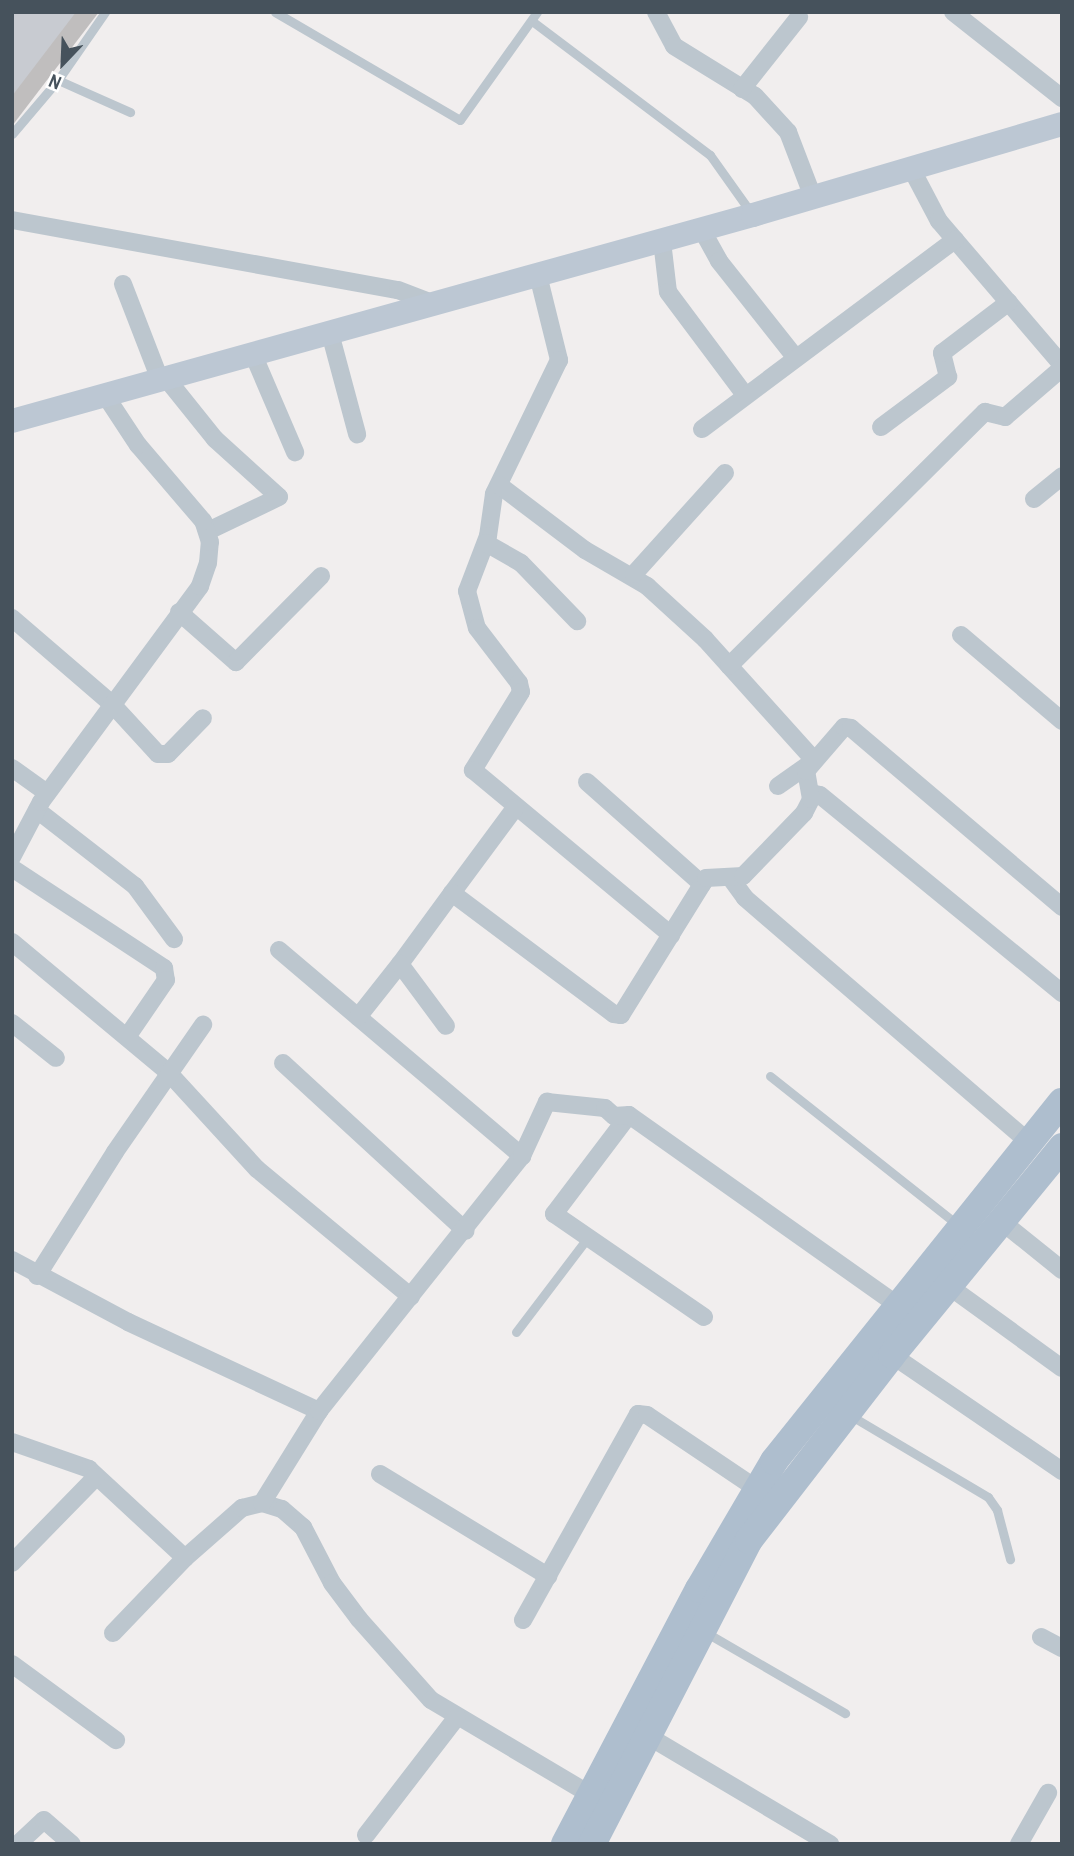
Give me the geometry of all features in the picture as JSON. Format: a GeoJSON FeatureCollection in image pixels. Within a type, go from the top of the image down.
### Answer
{"type":"FeatureCollection","features":[{"type":"Feature","properties":{"kind":"main road"},"geometry":{"type":"LineString","coordinates":[[12,421],[702,230],[1062,124]]}},
{"type":"Feature","properties":{"kind":"main road"},"geometry":{"type":"LineString","coordinates":[[565,1844],[757,1489],[812,1412],[881,1348],[909,1314],[960,1227],[1062,1102]]}},
{"type":"Feature","properties":{"kind":"main road"},"geometry":{"type":"LineString","coordinates":[[909,1314],[950,1287],[1062,1147]]}},
{"type":"Feature","properties":{"kind":"main road"},"geometry":{"type":"LineString","coordinates":[[592,1844],[749,1540],[847,1413],[881,1348]]}},
{"type":"Feature","properties":{"kind":"street"},"geometry":{"type":"LineString","coordinates":[[656,12],[674,46],[755,96],[788,132],[813,197]]}},
{"type":"Feature","properties":{"kind":"street"},"geometry":{"type":"LineString","coordinates":[[953,12],[1062,98]]}},
{"type":"Feature","properties":{"kind":"street"},"geometry":{"type":"LineString","coordinates":[[742,89],[799,17]]}},
{"type":"Feature","properties":{"kind":"street"},"geometry":{"type":"LineString","coordinates":[[729,666],[985,412],[1005,417],[1062,366],[955,240],[925,198],[911,168]]}},
{"type":"Feature","properties":{"kind":"street"},"geometry":{"type":"LineString","coordinates":[[12,220],[398,290],[434,304]]}},
{"type":"Feature","properties":{"kind":"street"},"geometry":{"type":"LineString","coordinates":[[702,230],[719,261],[795,357]]}},
{"type":"Feature","properties":{"kind":"street"},"geometry":{"type":"LineString","coordinates":[[702,429],[955,240]]}},
{"type":"Feature","properties":{"kind":"street"},"geometry":{"type":"LineString","coordinates":[[662,241],[668,292],[745,395]]}},
{"type":"Feature","properties":{"kind":"street"},"geometry":{"type":"LineString","coordinates":[[538,275],[559,360],[499,485],[486,543],[470,580],[467,602],[483,638],[519,683],[521,692],[473,770],[515,808],[671,934]]}},
{"type":"Feature","properties":{"kind":"street"},"geometry":{"type":"LineString","coordinates":[[123,284],[163,379],[202,426],[279,497],[208,531]]}},
{"type":"Feature","properties":{"kind":"street"},"geometry":{"type":"LineString","coordinates":[[881,427],[948,377],[942,354],[1009,302]]}},
{"type":"Feature","properties":{"kind":"street"},"geometry":{"type":"LineString","coordinates":[[330,333],[357,434]]}},
{"type":"Feature","properties":{"kind":"street"},"geometry":{"type":"LineString","coordinates":[[253,354],[295,452]]}},
{"type":"Feature","properties":{"kind":"street"},"geometry":{"type":"LineString","coordinates":[[12,857],[47,793],[205,575],[208,531],[138,445],[105,395]]}},
{"type":"Feature","properties":{"kind":"street"},"geometry":{"type":"LineString","coordinates":[[634,575],[725,473]]}},
{"type":"Feature","properties":{"kind":"street"},"geometry":{"type":"LineString","coordinates":[[1034,499],[1062,476]]}},
{"type":"Feature","properties":{"kind":"street"},"geometry":{"type":"LineString","coordinates":[[499,485],[585,550],[634,575],[729,666],[811,762]]}},
{"type":"Feature","properties":{"kind":"street"},"geometry":{"type":"LineString","coordinates":[[486,543],[521,563],[577,621]]}},
{"type":"Feature","properties":{"kind":"street"},"geometry":{"type":"LineString","coordinates":[[179,612],[236,662],[321,576]]}},
{"type":"Feature","properties":{"kind":"street"},"geometry":{"type":"LineString","coordinates":[[12,618],[112,704],[163,756],[203,718]]}},
{"type":"Feature","properties":{"kind":"street"},"geometry":{"type":"LineString","coordinates":[[961,635],[1062,720]]}},
{"type":"Feature","properties":{"kind":"street"},"geometry":{"type":"LineString","coordinates":[[778,786],[811,762],[839,732],[851,728],[1062,907]]}},
{"type":"Feature","properties":{"kind":"street"},"geometry":{"type":"LineString","coordinates":[[452,893],[618,1015],[624,1013],[702,884],[712,875],[732,880],[743,876],[804,813],[811,793],[805,777],[811,762]]}},
{"type":"Feature","properties":{"kind":"street"},"geometry":{"type":"LineString","coordinates":[[12,768],[47,793]]}},
{"type":"Feature","properties":{"kind":"street"},"geometry":{"type":"LineString","coordinates":[[587,782],[702,884]]}},
{"type":"Feature","properties":{"kind":"street"},"geometry":{"type":"LineString","coordinates":[[811,793],[820,795],[1062,993]]}},
{"type":"Feature","properties":{"kind":"street"},"geometry":{"type":"LineString","coordinates":[[358,1017],[515,808]]}},
{"type":"Feature","properties":{"kind":"street"},"geometry":{"type":"LineString","coordinates":[[37,810],[135,886],[174,939]]}},
{"type":"Feature","properties":{"kind":"street"},"geometry":{"type":"LineString","coordinates":[[12,868],[164,968],[166,980],[127,1037]]}},
{"type":"Feature","properties":{"kind":"street"},"geometry":{"type":"LineString","coordinates":[[732,880],[745,898],[1029,1142]]}},
{"type":"Feature","properties":{"kind":"street"},"geometry":{"type":"LineString","coordinates":[[12,942],[169,1073],[257,1169],[411,1297]]}},
{"type":"Feature","properties":{"kind":"street"},"geometry":{"type":"LineString","coordinates":[[279,950],[523,1156]]}},
{"type":"Feature","properties":{"kind":"street"},"geometry":{"type":"LineString","coordinates":[[400,964],[446,1026]]}},
{"type":"Feature","properties":{"kind":"street"},"geometry":{"type":"LineString","coordinates":[[12,1023],[56,1058]]}},
{"type":"Feature","properties":{"kind":"street"},"geometry":{"type":"LineString","coordinates":[[37,1276],[203,1025]]}},
{"type":"Feature","properties":{"kind":"street"},"geometry":{"type":"LineString","coordinates":[[283,1063],[466,1231]]}},
{"type":"Feature","properties":{"kind":"street"},"geometry":{"type":"LineString","coordinates":[[262,1503],[319,1411],[466,1231],[523,1156],[547,1102],[605,1108],[614,1116],[629,1115],[909,1314]]}},
{"type":"Feature","properties":{"kind":"street"},"geometry":{"type":"LineString","coordinates":[[629,1115],[554,1211],[704,1317]]}},
{"type":"Feature","properties":{"kind":"street"},"geometry":{"type":"LineString","coordinates":[[1001,1221],[1062,1270]]}},
{"type":"Feature","properties":{"kind":"street"},"geometry":{"type":"LineString","coordinates":[[12,1261],[37,1276],[319,1411]]}},
{"type":"Feature","properties":{"kind":"street"},"geometry":{"type":"LineString","coordinates":[[950,1287],[1062,1368]]}},
{"type":"Feature","properties":{"kind":"street"},"geometry":{"type":"LineString","coordinates":[[881,1348],[1062,1471]]}},
{"type":"Feature","properties":{"kind":"street"},"geometry":{"type":"LineString","coordinates":[[523,1620],[638,1415],[647,1415],[757,1489]]}},
{"type":"Feature","properties":{"kind":"street"},"geometry":{"type":"LineString","coordinates":[[12,1442],[75,1462],[96,1477],[184,1558]]}},
{"type":"Feature","properties":{"kind":"street"},"geometry":{"type":"LineString","coordinates":[[380,1474],[548,1576]]}},
{"type":"Feature","properties":{"kind":"street"},"geometry":{"type":"LineString","coordinates":[[12,1563],[96,1477]]}},
{"type":"Feature","properties":{"kind":"street"},"geometry":{"type":"LineString","coordinates":[[113,1633],[184,1558],[242,1508],[262,1503],[293,1516],[359,1619],[417,1687],[457,1717],[591,1795]]}},
{"type":"Feature","properties":{"kind":"street"},"geometry":{"type":"LineString","coordinates":[[1041,1637],[1062,1648]]}},
{"type":"Feature","properties":{"kind":"street"},"geometry":{"type":"LineString","coordinates":[[12,1664],[116,1740]]}},
{"type":"Feature","properties":{"kind":"street"},"geometry":{"type":"LineString","coordinates":[[366,1835],[457,1717]]}},
{"type":"Feature","properties":{"kind":"street"},"geometry":{"type":"LineString","coordinates":[[649,1736],[819,1841]]}},
{"type":"Feature","properties":{"kind":"street"},"geometry":{"type":"LineString","coordinates":[[1019,1844],[1048,1793]]}},
{"type":"Feature","properties":{"kind":"street"},"geometry":{"type":"LineString","coordinates":[[18,1844],[44,1820],[72,1844]]}},
{"type":"Feature","properties":{"kind":"lane"},"geometry":{"type":"LineString","coordinates":[[12,134],[58,80],[105,12]]}},
{"type":"Feature","properties":{"kind":"lane"},"geometry":{"type":"LineString","coordinates":[[275,12],[460,120],[534,16],[710,155],[752,215]]}},
{"type":"Feature","properties":{"kind":"lane"},"geometry":{"type":"LineString","coordinates":[[58,80],[130,112]]}},
{"type":"Feature","properties":{"kind":"lane"},"geometry":{"type":"LineString","coordinates":[[769,1076],[960,1227]]}},
{"type":"Feature","properties":{"kind":"lane"},"geometry":{"type":"LineString","coordinates":[[516,1332],[588,1237]]}},
{"type":"Feature","properties":{"kind":"lane"},"geometry":{"type":"LineString","coordinates":[[847,1413],[988,1497],[997,1510],[1010,1559]]}},
{"type":"Feature","properties":{"kind":"lane"},"geometry":{"type":"LineString","coordinates":[[704,1631],[845,1713]]}},
{"type":"Feature","properties":{"kind":"building"},"geometry":{"type":"Polygon","coordinates":[[[12,12],[76,12],[12,96],[12,12]]]}}]}
